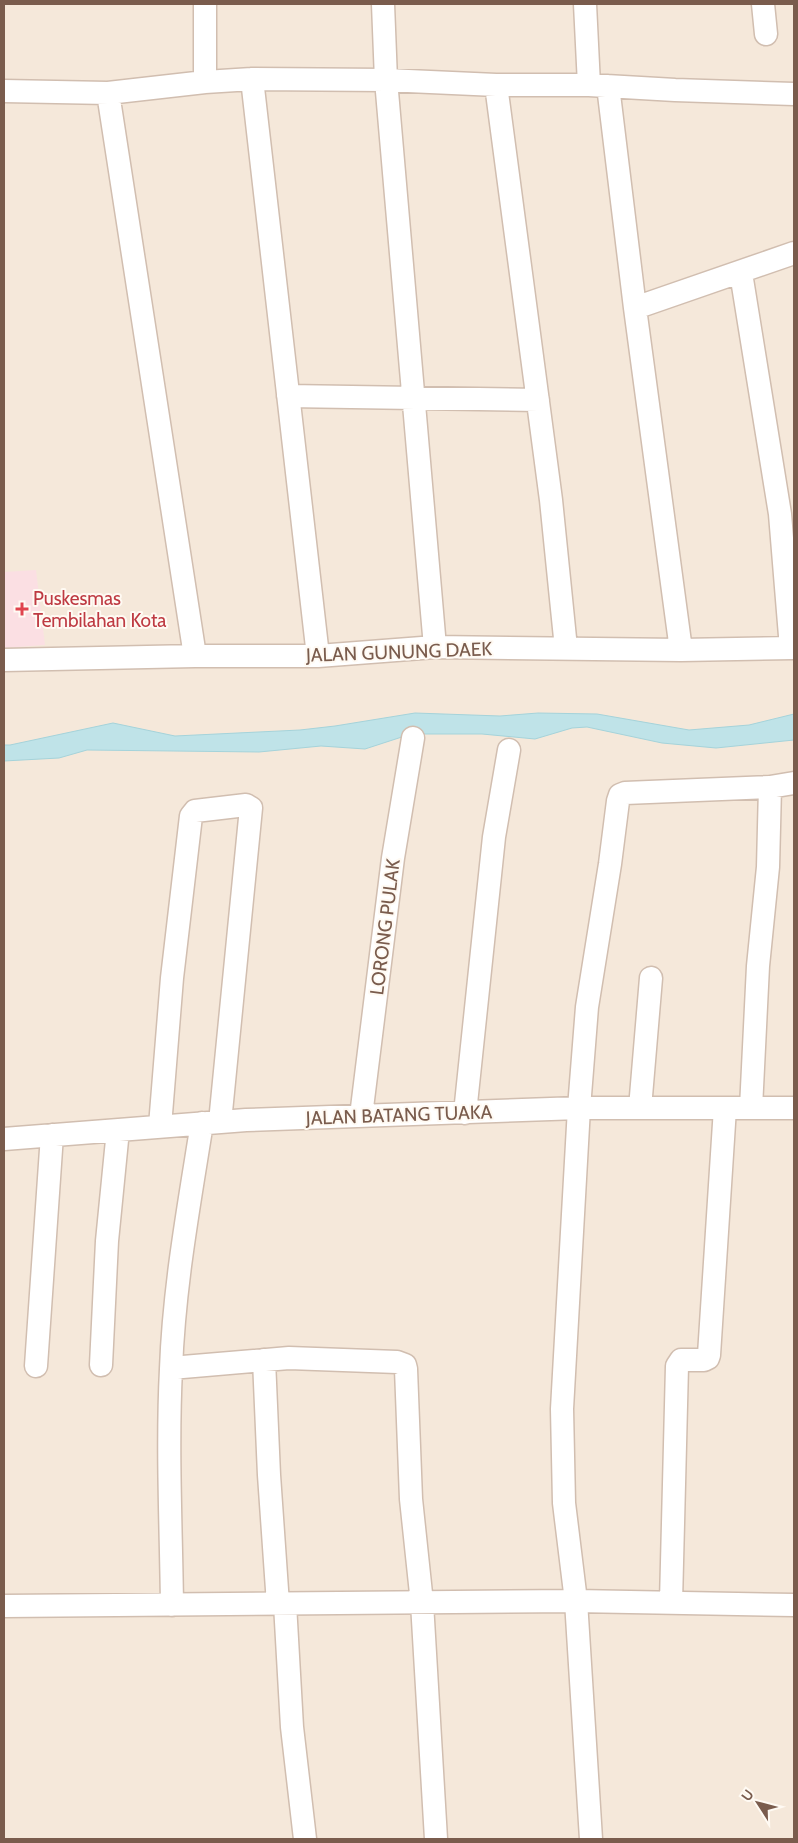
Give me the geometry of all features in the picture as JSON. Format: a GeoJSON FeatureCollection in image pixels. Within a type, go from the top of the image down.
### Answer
{"type":"FeatureCollection","features":[{"type":"Feature","properties":{"kind":"street"},"geometry":{"type":"LineString","coordinates":[[204,4],[205,82]]}},
{"type":"Feature","properties":{"kind":"street"},"geometry":{"type":"LineString","coordinates":[[383,4],[386,80],[435,648]]}},
{"type":"Feature","properties":{"kind":"street"},"geometry":{"type":"LineString","coordinates":[[585,4],[635,308],[681,650]]}},
{"type":"Feature","properties":{"kind":"street"},"geometry":{"type":"LineString","coordinates":[[763,4],[766,34]]}},
{"type":"Feature","properties":{"kind":"street"},"geometry":{"type":"LineString","coordinates":[[252,79],[318,656]]}},
{"type":"Feature","properties":{"kind":"street"},"geometry":{"type":"LineString","coordinates":[[4,91],[108,93],[205,82],[252,79],[386,80],[794,94]]}},
{"type":"Feature","properties":{"kind":"street"},"geometry":{"type":"LineString","coordinates":[[496,85],[551,500],[566,648]]}},
{"type":"Feature","properties":{"kind":"street"},"geometry":{"type":"LineString","coordinates":[[108,93],[195,656]]}},
{"type":"Feature","properties":{"kind":"street"},"geometry":{"type":"LineString","coordinates":[[635,308],[794,254]]}},
{"type":"Feature","properties":{"kind":"street"},"geometry":{"type":"LineString","coordinates":[[740,273],[780,514],[793,648]]}},
{"type":"Feature","properties":{"kind":"street"},"geometry":{"type":"LineString","coordinates":[[288,396],[538,400]]}},
{"type":"Feature","properties":{"kind":"street","name":"JALAN GUNUNG DAEK"},"geometry":{"type":"LineString","coordinates":[[4,660],[195,656],[318,656],[435,648],[681,650],[793,648]]}},
{"type":"Feature","properties":{"kind":"street","name":"LORONG PULAK"},"geometry":{"type":"LineString","coordinates":[[361,1116],[393,858],[413,738]]}},
{"type":"Feature","properties":{"kind":"street"},"geometry":{"type":"LineString","coordinates":[[465,1112],[494,837],[509,750]]}},
{"type":"Feature","properties":{"kind":"street"},"geometry":{"type":"LineString","coordinates":[[590,1839],[576,1601],[564,1503],[562,1409],[579,1108],[587,1007],[618,801],[620,795],[634,792],[770,787],[794,783]]}},
{"type":"Feature","properties":{"kind":"street"},"geometry":{"type":"LineString","coordinates":[[751,1108],[758,966],[768,867],[770,787]]}},
{"type":"Feature","properties":{"kind":"street"},"geometry":{"type":"LineString","coordinates":[[160,1126],[172,978],[191,816],[195,811],[246,805],[251,808],[211,1122],[178,1274],[171,1368],[172,1605]]}},
{"type":"Feature","properties":{"kind":"street"},"geometry":{"type":"LineString","coordinates":[[640,1108],[651,978]]}},
{"type":"Feature","properties":{"kind":"street","name":"JALAN BATANG TUAKA"},"geometry":{"type":"LineString","coordinates":[[4,1139],[211,1122],[361,1116],[579,1108],[794,1108]]}},
{"type":"Feature","properties":{"kind":"street"},"geometry":{"type":"LineString","coordinates":[[671,1602],[677,1366],[681,1360],[704,1360],[709,1355],[725,1108]]}},
{"type":"Feature","properties":{"kind":"street"},"geometry":{"type":"LineString","coordinates":[[101,1365],[107,1241],[118,1130]]}},
{"type":"Feature","properties":{"kind":"street"},"geometry":{"type":"LineString","coordinates":[[36,1366],[52,1135]]}},
{"type":"Feature","properties":{"kind":"street"},"geometry":{"type":"LineString","coordinates":[[171,1368],[289,1358],[397,1362],[405,1365],[411,1499],[422,1603],[436,1839]]}},
{"type":"Feature","properties":{"kind":"street"},"geometry":{"type":"LineString","coordinates":[[264,1360],[269,1475],[292,1727],[305,1839]]}},
{"type":"Feature","properties":{"kind":"street"},"geometry":{"type":"LineString","coordinates":[[4,1606],[576,1601],[794,1605]]}},
{"type":"Feature","properties":{"kind":"shaded area"},"geometry":{"type":"Polygon","coordinates":[[[4,4],[794,4],[794,1839],[4,1839],[4,4]]]}},
{"type":"Feature","properties":{"kind":"shaded area","name":"Puskesmas Tembilahan Kota"},"geometry":{"type":"Polygon","coordinates":[[[36,570],[45,645],[4,648],[4,572],[36,570]]]}},
{"type":"Feature","properties":{"kind":"water"},"geometry":{"type":"Polygon","coordinates":[[[415,713],[500,716],[538,713],[597,714],[689,730],[749,725],[794,714],[794,740],[716,748],[662,743],[587,727],[572,728],[535,739],[482,734],[411,734],[365,749],[321,746],[259,752],[87,750],[59,758],[4,761],[4,745],[113,723],[175,736],[300,730],[415,713]]]}},
{"type":"Feature","properties":{"kind":"place","name":"Puskesmas Tembilahan Kota"},"geometry":{"type":"Point","coordinates":[22,609]}}]}
